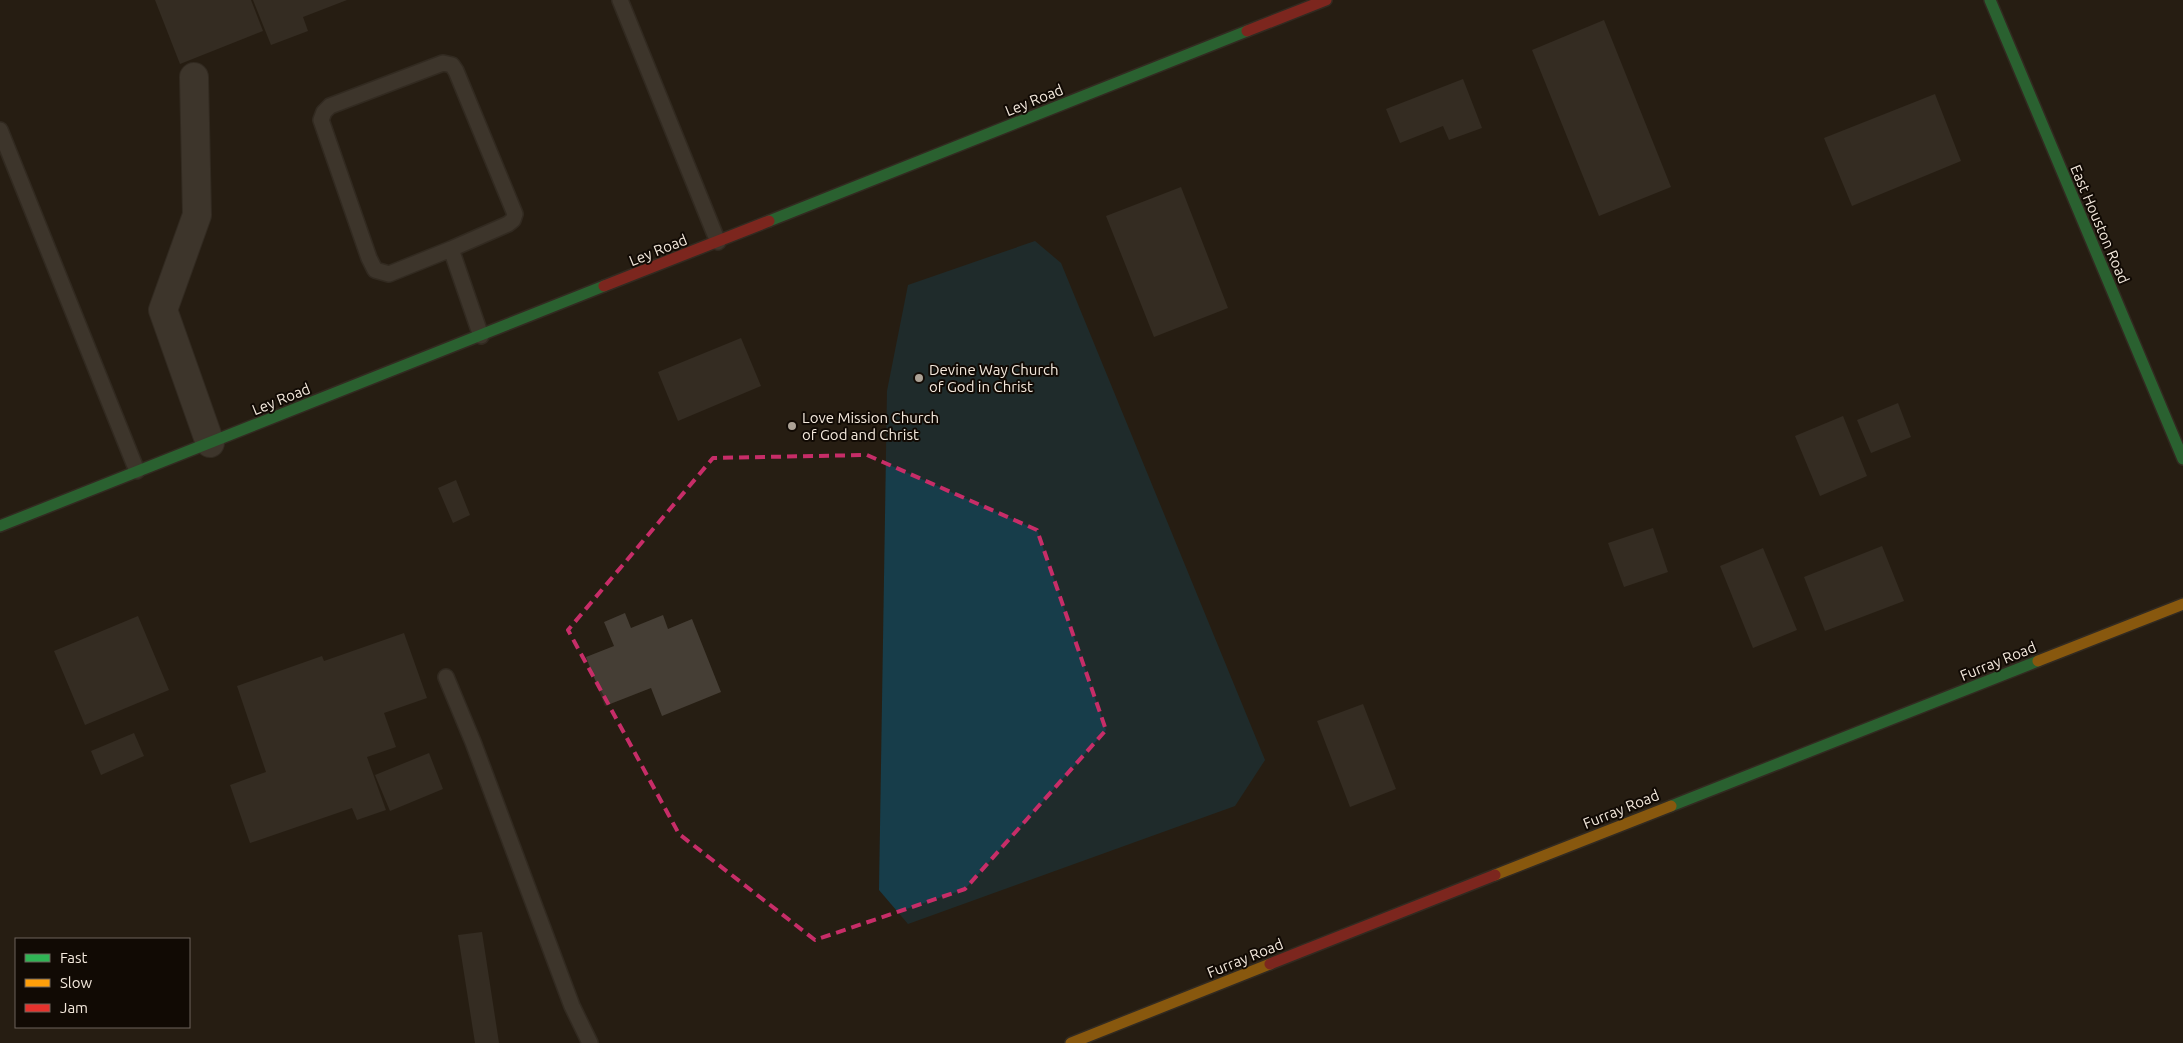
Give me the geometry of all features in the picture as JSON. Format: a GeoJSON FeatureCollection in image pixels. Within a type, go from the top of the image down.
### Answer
{"type":"FeatureCollection","features":[{"type":"Feature","properties":{"kind":"street","name":"Ley Road"},"geometry":{"type":"LineString","coordinates":[[0,526],[1326,0]]}},
{"type":"Feature","properties":{"kind":"street","name":"East Houston Road"},"geometry":{"type":"LineString","coordinates":[[1990,0],[2183,459]]}},
{"type":"Feature","properties":{"kind":"street"},"geometry":{"type":"LineString","coordinates":[[194,77],[197,215],[163,310],[210,443]]}},
{"type":"Feature","properties":{"kind":"street","name":"Furray Road"},"geometry":{"type":"LineString","coordinates":[[1071,1043],[2183,604]]}},
{"type":"Feature","properties":{"kind":"lane"},"geometry":{"type":"LineString","coordinates":[[620,0],[718,242]]}},
{"type":"Feature","properties":{"kind":"lane"},"geometry":{"type":"LineString","coordinates":[[443,63],[452,65],[515,214],[513,220],[508,224],[451,249],[388,274],[375,270],[368,258],[320,120],[330,106],[443,63]]}},
{"type":"Feature","properties":{"kind":"lane"},"geometry":{"type":"LineString","coordinates":[[0,130],[138,471]]}},
{"type":"Feature","properties":{"kind":"lane"},"geometry":{"type":"LineString","coordinates":[[451,249],[481,336]]}},
{"type":"Feature","properties":{"kind":"lane"},"geometry":{"type":"LineString","coordinates":[[446,677],[473,742],[572,1006],[590,1043]]}},
{"type":"Feature","properties":{"kind":"highlighted area"},"geometry":{"type":"Polygon","coordinates":[[[867,455],[1037,530],[1106,730],[965,889],[815,940],[679,834],[568,630],[713,458],[867,455]]]}},
{"type":"Feature","properties":{"kind":"water"},"geometry":{"type":"Polygon","coordinates":[[[1035,241],[1061,263],[1265,760],[1235,806],[908,924],[879,890],[887,391],[908,285],[1035,241]]]}},
{"type":"Feature","properties":{"kind":"building"},"geometry":{"type":"Polygon","coordinates":[[[155,0],[251,0],[263,31],[180,64],[155,0]]]}},
{"type":"Feature","properties":{"kind":"building"},"geometry":{"type":"Polygon","coordinates":[[[253,0],[347,0],[303,17],[308,31],[271,45],[253,0]]]}},
{"type":"Feature","properties":{"kind":"building"},"geometry":{"type":"Polygon","coordinates":[[[1604,20],[1671,187],[1599,216],[1532,50],[1604,20]]]}},
{"type":"Feature","properties":{"kind":"building"},"geometry":{"type":"Polygon","coordinates":[[[1463,79],[1482,128],[1449,140],[1443,126],[1400,143],[1386,109],[1463,79]]]}},
{"type":"Feature","properties":{"kind":"building"},"geometry":{"type":"Polygon","coordinates":[[[1935,94],[1961,161],[1852,206],[1824,138],[1935,94]]]}},
{"type":"Feature","properties":{"kind":"building"},"geometry":{"type":"Polygon","coordinates":[[[1181,187],[1228,308],[1154,337],[1106,216],[1181,187]]]}},
{"type":"Feature","properties":{"kind":"building"},"geometry":{"type":"Polygon","coordinates":[[[741,338],[761,386],[678,421],[658,372],[741,338]]]}},
{"type":"Feature","properties":{"kind":"building"},"geometry":{"type":"Polygon","coordinates":[[[1898,403],[1911,437],[1871,453],[1857,420],[1898,403]]]}},
{"type":"Feature","properties":{"kind":"building"},"geometry":{"type":"Polygon","coordinates":[[[1843,416],[1867,476],[1820,496],[1795,436],[1843,416]]]}},
{"type":"Feature","properties":{"kind":"building"},"geometry":{"type":"Polygon","coordinates":[[[456,480],[470,515],[453,523],[438,488],[456,480]]]}},
{"type":"Feature","properties":{"kind":"building"},"geometry":{"type":"Polygon","coordinates":[[[1653,528],[1668,572],[1624,587],[1608,543],[1653,528]]]}},
{"type":"Feature","properties":{"kind":"building"},"geometry":{"type":"Polygon","coordinates":[[[1882,546],[1904,601],[1825,631],[1804,577],[1882,546]]]}},
{"type":"Feature","properties":{"kind":"building"},"geometry":{"type":"Polygon","coordinates":[[[1763,548],[1797,630],[1753,648],[1720,566],[1763,548]]]}},
{"type":"Feature","properties":{"kind":"building"},"geometry":{"type":"Polygon","coordinates":[[[625,613],[631,628],[663,615],[668,629],[692,619],[721,692],[662,716],[651,688],[605,706],[586,657],[614,646],[604,622],[625,613]]]}},
{"type":"Feature","properties":{"kind":"building"},"geometry":{"type":"Polygon","coordinates":[[[138,616],[169,690],[85,725],[54,651],[138,616]]]}},
{"type":"Feature","properties":{"kind":"building"},"geometry":{"type":"Polygon","coordinates":[[[404,633],[427,698],[384,713],[396,747],[367,757],[386,810],[357,820],[352,808],[250,843],[230,785],[266,772],[237,686],[322,656],[324,661],[404,633]]]}},
{"type":"Feature","properties":{"kind":"building"},"geometry":{"type":"Polygon","coordinates":[[[1363,704],[1396,789],[1350,807],[1317,721],[1363,704]]]}},
{"type":"Feature","properties":{"kind":"building"},"geometry":{"type":"Polygon","coordinates":[[[134,733],[144,756],[101,775],[91,751],[134,733]]]}},
{"type":"Feature","properties":{"kind":"building"},"geometry":{"type":"Polygon","coordinates":[[[429,753],[443,789],[390,811],[375,775],[429,753]]]}},
{"type":"Feature","properties":{"kind":"building"},"geometry":{"type":"Polygon","coordinates":[[[482,932],[499,1043],[475,1043],[458,935],[482,932]]]}},
{"type":"Feature","properties":{"kind":"traffic: fast"},"geometry":{"type":"LineString","coordinates":[[1990,0],[2183,459]]}},
{"type":"Feature","properties":{"kind":"traffic: fast"},"geometry":{"type":"LineString","coordinates":[[769,221],[1247,31]]}},
{"type":"Feature","properties":{"kind":"traffic: fast"},"geometry":{"type":"LineString","coordinates":[[0,526],[604,286]]}},
{"type":"Feature","properties":{"kind":"traffic: fast"},"geometry":{"type":"LineString","coordinates":[[1671,806],[2038,661]]}},
{"type":"Feature","properties":{"kind":"traffic: slow"},"geometry":{"type":"LineString","coordinates":[[2038,661],[2183,604]]}},
{"type":"Feature","properties":{"kind":"traffic: slow"},"geometry":{"type":"LineString","coordinates":[[1495,875],[1671,806]]}},
{"type":"Feature","properties":{"kind":"traffic: slow"},"geometry":{"type":"LineString","coordinates":[[1071,1043],[1270,964]]}},
{"type":"Feature","properties":{"kind":"traffic: jam"},"geometry":{"type":"LineString","coordinates":[[1247,31],[1326,0]]}},
{"type":"Feature","properties":{"kind":"traffic: jam"},"geometry":{"type":"LineString","coordinates":[[604,286],[769,221]]}},
{"type":"Feature","properties":{"kind":"traffic: jam"},"geometry":{"type":"LineString","coordinates":[[1270,964],[1495,875]]}},
{"type":"Feature","properties":{"kind":"place","name":"Devine Way Church of God in Christ"},"geometry":{"type":"Point","coordinates":[919,378]}},
{"type":"Feature","properties":{"kind":"place","name":"Love Mission Church of God and Christ"},"geometry":{"type":"Point","coordinates":[792,426]}}]}
